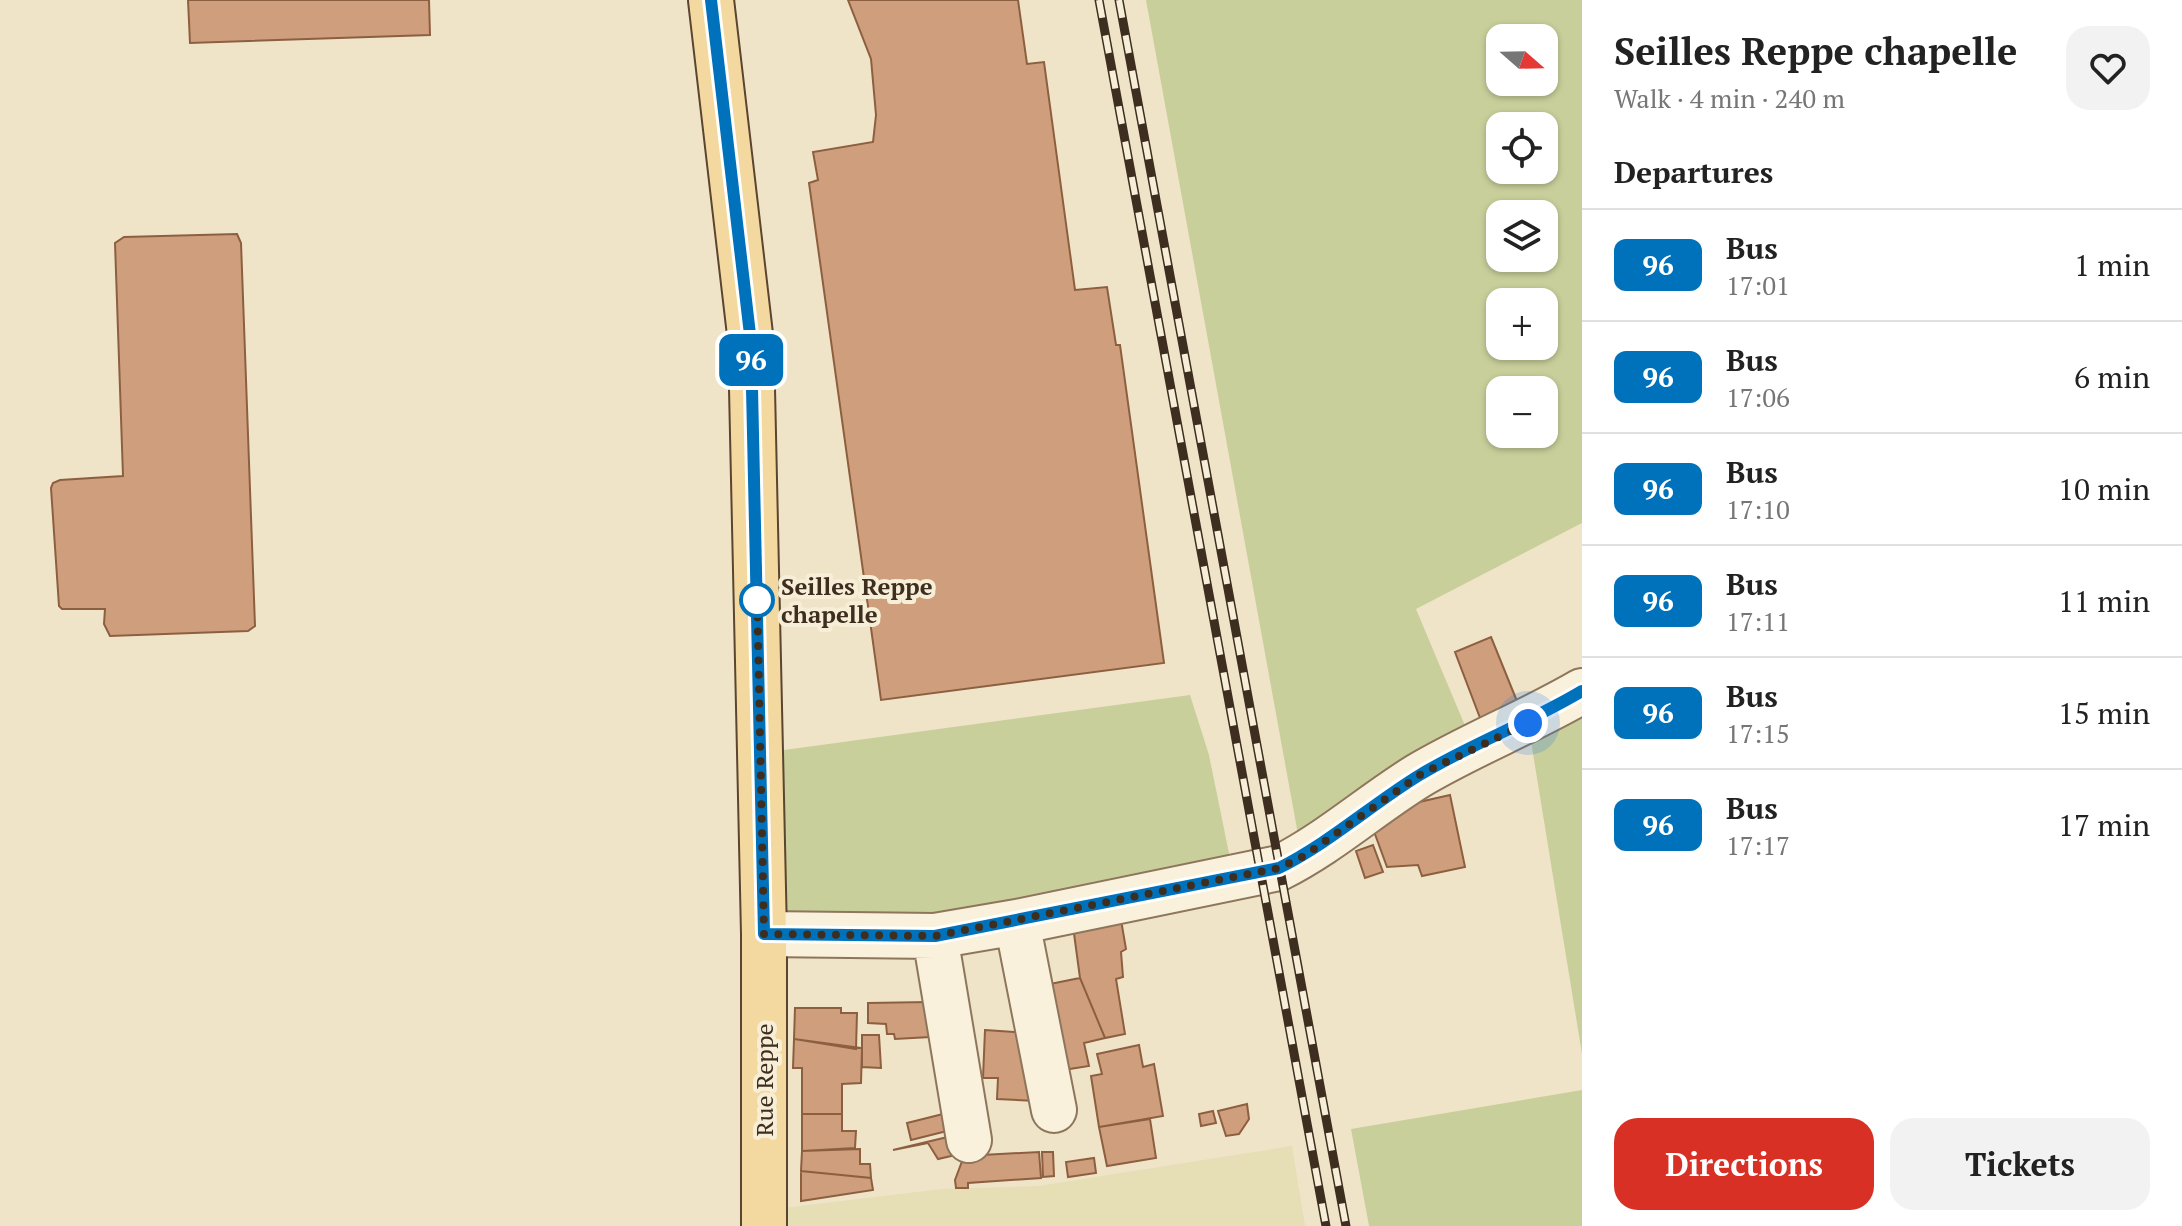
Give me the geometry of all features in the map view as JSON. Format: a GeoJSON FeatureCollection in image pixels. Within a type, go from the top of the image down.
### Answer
{"type":"FeatureCollection","features":[{"type":"Feature","properties":{"kind":"main road","name":"Rue Reppe"},"geometry":{"type":"LineString","coordinates":[[711,0],[751,343],[764,934],[764,1226]]}},
{"type":"Feature","properties":{"kind":"street"},"geometry":{"type":"LineString","coordinates":[[764,934],[935,936],[1279,868],[1304,856],[1421,774],[1528,723],[1582,691]]}},
{"type":"Feature","properties":{"kind":"street"},"geometry":{"type":"LineString","coordinates":[[1017,922],[1054,1110]]}},
{"type":"Feature","properties":{"kind":"street"},"geometry":{"type":"LineString","coordinates":[[935,936],[969,1140]]}},
{"type":"Feature","properties":{"kind":"shaded area"},"geometry":{"type":"Polygon","coordinates":[[[1292,1146],[1305,1226],[784,1226],[783,1208],[942,1189],[1038,1186],[1292,1146]]]}},
{"type":"Feature","properties":{"kind":"green space"},"geometry":{"type":"Polygon","coordinates":[[[1146,0],[1582,0],[1582,523],[1416,609],[1466,728],[1299,840],[1146,0]]]}},
{"type":"Feature","properties":{"kind":"green space"},"geometry":{"type":"Polygon","coordinates":[[[1582,692],[1582,1054],[1528,723],[1582,692]]]}},
{"type":"Feature","properties":{"kind":"green space"},"geometry":{"type":"Polygon","coordinates":[[[1190,695],[1209,755],[1234,878],[784,935],[784,750],[1190,695]]]}},
{"type":"Feature","properties":{"kind":"green space"},"geometry":{"type":"Polygon","coordinates":[[[1582,1090],[1582,1226],[1369,1226],[1351,1129],[1582,1090]]]}},
{"type":"Feature","properties":{"kind":"building"},"geometry":{"type":"Polygon","coordinates":[[[188,0],[429,0],[430,35],[190,43],[188,0]]]}},
{"type":"Feature","properties":{"kind":"building"},"geometry":{"type":"Polygon","coordinates":[[[848,0],[1018,0],[1027,64],[1044,62],[1075,290],[1107,287],[1116,345],[1120,345],[1164,663],[881,700],[809,183],[818,180],[813,152],[873,142],[876,115],[871,59],[848,0]]]}},
{"type":"Feature","properties":{"kind":"building"},"geometry":{"type":"Polygon","coordinates":[[[237,234],[241,243],[255,626],[248,631],[110,636],[104,624],[105,609],[62,609],[59,606],[51,488],[53,483],[60,480],[123,476],[115,243],[124,237],[237,234]]]}},
{"type":"Feature","properties":{"kind":"building"},"geometry":{"type":"Polygon","coordinates":[[[1491,637],[1523,716],[1485,731],[1455,652],[1491,637]]]}},
{"type":"Feature","properties":{"kind":"building"},"geometry":{"type":"Polygon","coordinates":[[[1450,795],[1465,867],[1422,876],[1418,865],[1387,867],[1372,826],[1406,805],[1450,795]]]}},
{"type":"Feature","properties":{"kind":"building"},"geometry":{"type":"Polygon","coordinates":[[[1373,845],[1383,872],[1365,878],[1356,851],[1373,845]]]}},
{"type":"Feature","properties":{"kind":"building"},"geometry":{"type":"Polygon","coordinates":[[[1121,920],[1126,949],[1121,952],[1123,977],[1116,979],[1125,1034],[1105,1038],[1080,978],[1073,926],[1121,920]]]}},
{"type":"Feature","properties":{"kind":"building"},"geometry":{"type":"Polygon","coordinates":[[[1080,978],[1105,1038],[1084,1043],[1089,1066],[1063,1070],[1045,985],[1080,978]]]}},
{"type":"Feature","properties":{"kind":"building"},"geometry":{"type":"Polygon","coordinates":[[[928,1002],[930,1037],[895,1039],[894,1034],[887,1034],[886,1024],[868,1023],[868,1003],[928,1002]]]}},
{"type":"Feature","properties":{"kind":"building"},"geometry":{"type":"Polygon","coordinates":[[[795,1008],[841,1008],[841,1013],[857,1013],[856,1049],[794,1039],[795,1008]]]}},
{"type":"Feature","properties":{"kind":"building"},"geometry":{"type":"Polygon","coordinates":[[[985,1030],[1030,1033],[1036,1101],[997,1099],[998,1078],[983,1078],[985,1030]]]}},
{"type":"Feature","properties":{"kind":"building"},"geometry":{"type":"Polygon","coordinates":[[[862,1035],[879,1035],[881,1068],[862,1067],[862,1035]]]}},
{"type":"Feature","properties":{"kind":"building"},"geometry":{"type":"Polygon","coordinates":[[[794,1039],[862,1048],[861,1083],[842,1084],[842,1114],[802,1114],[802,1068],[793,1068],[794,1039]]]}},
{"type":"Feature","properties":{"kind":"building"},"geometry":{"type":"Polygon","coordinates":[[[1139,1045],[1143,1067],[1154,1064],[1163,1116],[1099,1127],[1091,1076],[1102,1074],[1097,1054],[1139,1045]]]}},
{"type":"Feature","properties":{"kind":"building"},"geometry":{"type":"Polygon","coordinates":[[[1247,1104],[1249,1119],[1239,1134],[1226,1136],[1218,1111],[1247,1104]]]}},
{"type":"Feature","properties":{"kind":"building"},"geometry":{"type":"Polygon","coordinates":[[[1213,1111],[1216,1123],[1201,1126],[1199,1114],[1213,1111]]]}},
{"type":"Feature","properties":{"kind":"building"},"geometry":{"type":"Polygon","coordinates":[[[947,1113],[951,1130],[911,1140],[907,1123],[947,1113]]]}},
{"type":"Feature","properties":{"kind":"building"},"geometry":{"type":"Polygon","coordinates":[[[802,1114],[842,1114],[842,1131],[856,1131],[855,1148],[802,1151],[802,1114]]]}},
{"type":"Feature","properties":{"kind":"building"},"geometry":{"type":"Polygon","coordinates":[[[1150,1119],[1156,1158],[1107,1166],[1099,1127],[1150,1119]]]}},
{"type":"Feature","properties":{"kind":"building"},"geometry":{"type":"Polygon","coordinates":[[[956,1135],[960,1154],[938,1159],[928,1143],[893,1150],[956,1135]]]}},
{"type":"Feature","properties":{"kind":"building"},"geometry":{"type":"Polygon","coordinates":[[[860,1149],[860,1164],[870,1164],[871,1178],[801,1171],[802,1151],[860,1149]]]}},
{"type":"Feature","properties":{"kind":"building"},"geometry":{"type":"Polygon","coordinates":[[[1039,1152],[1041,1178],[968,1183],[968,1188],[956,1188],[955,1180],[964,1156],[1039,1152]]]}},
{"type":"Feature","properties":{"kind":"building"},"geometry":{"type":"Polygon","coordinates":[[[1042,1152],[1053,1152],[1054,1176],[1043,1177],[1042,1152]]]}},
{"type":"Feature","properties":{"kind":"building"},"geometry":{"type":"Polygon","coordinates":[[[1094,1158],[1096,1173],[1068,1177],[1066,1162],[1094,1158]]]}},
{"type":"Feature","properties":{"kind":"building"},"geometry":{"type":"Polygon","coordinates":[[[801,1171],[871,1178],[873,1190],[801,1201],[801,1171]]]}},
{"type":"Feature","properties":{"kind":"railway"},"geometry":{"type":"LineString","coordinates":[[1099,0],[1326,1226]]}},
{"type":"Feature","properties":{"kind":"railway"},"geometry":{"type":"LineString","coordinates":[[1119,0],[1346,1226]]}},
{"type":"Feature","properties":{"kind":"bus line","name":"96"},"geometry":{"type":"LineString","coordinates":[[711,0],[751,343],[764,934],[935,936],[1279,868],[1304,856],[1356,816],[1421,774],[1528,723],[1582,691]]}},
{"type":"Feature","properties":{"kind":"place","name":"Seilles Reppe chapelle"},"geometry":{"type":"Point","coordinates":[757,600]}},
{"type":"Feature","properties":{"kind":"route"},"geometry":{"type":"LineString","coordinates":[[757,600],[757,587],[764,934],[935,936],[1279,868],[1304,856],[1356,816],[1421,774],[1528,723]]}}]}
